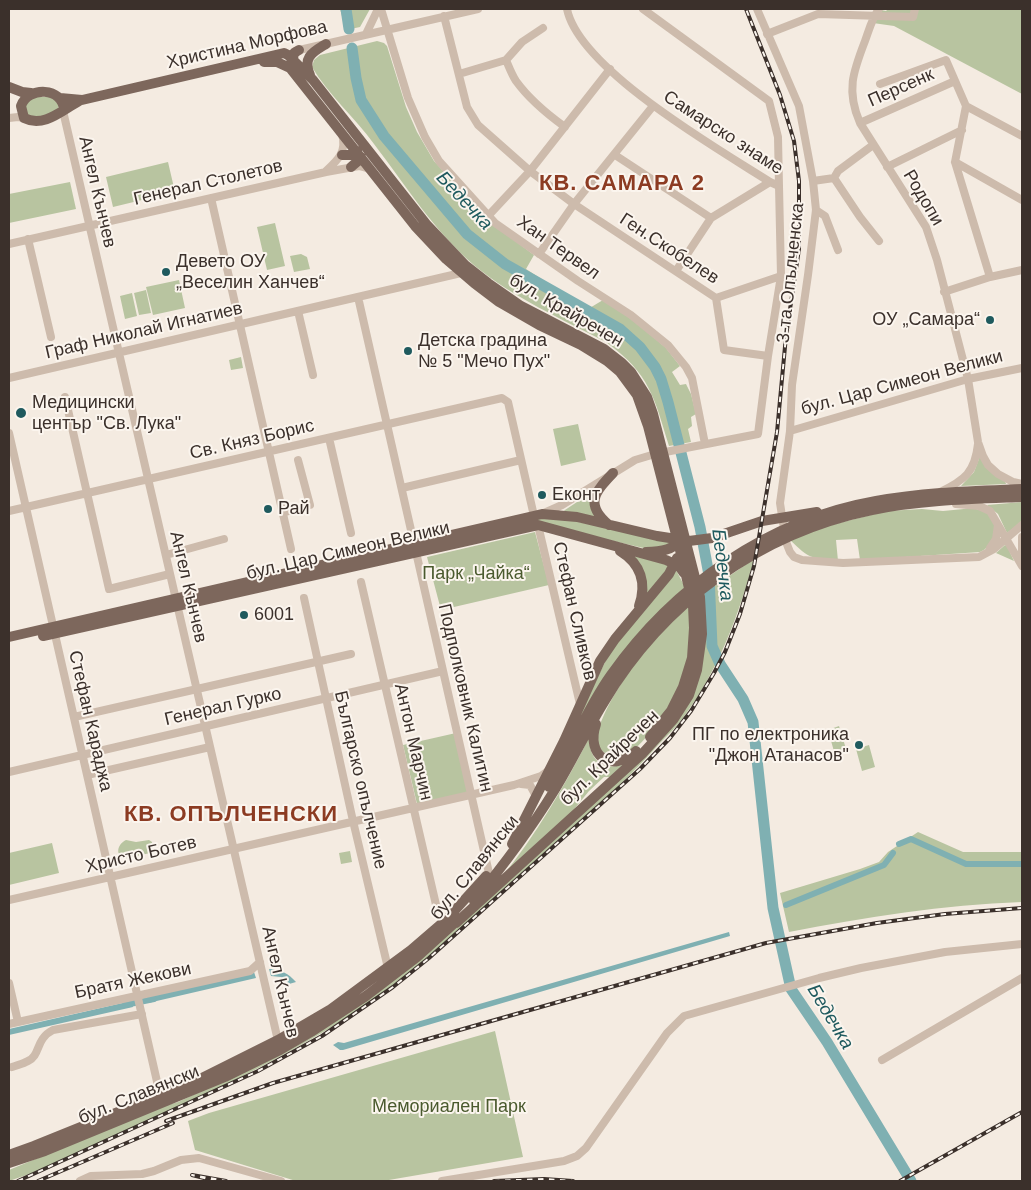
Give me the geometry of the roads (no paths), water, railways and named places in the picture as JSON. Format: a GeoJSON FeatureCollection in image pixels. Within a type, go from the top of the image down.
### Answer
{"type":"FeatureCollection","features":[{"type":"Feature","properties":{"kind":"main road"},"geometry":{"type":"LineString","coordinates":[[313,80],[307,67],[308,57],[326,44]]}},
{"type":"Feature","properties":{"kind":"main road"},"geometry":{"type":"LineString","coordinates":[[292,54],[292,70]]}},
{"type":"Feature","properties":{"kind":"main road","name":"Христина Морфова"},"geometry":{"type":"LineString","coordinates":[[63,110],[82,100],[241,63],[292,54]]}},
{"type":"Feature","properties":{"kind":"main road","name":"бул. Крайречен"},"geometry":{"type":"LineString","coordinates":[[292,54],[313,80],[345,130]]}},
{"type":"Feature","properties":{"kind":"main road"},"geometry":{"type":"LineString","coordinates":[[241,63],[273,62],[285,65],[292,70]]}},
{"type":"Feature","properties":{"kind":"main road","name":"бул. Крайречен"},"geometry":{"type":"LineString","coordinates":[[292,70],[440,240],[475,273],[521,306],[604,349],[627,367],[647,397],[693,605],[694,636],[692,658],[683,687],[671,711],[645,742],[623,760],[607,761],[600,757],[593,744],[594,729],[604,702]]}},
{"type":"Feature","properties":{"kind":"main road"},"geometry":{"type":"LineString","coordinates":[[9,86],[31,94],[49,93],[60,98],[63,103],[63,110],[50,118],[36,122],[24,118],[21,112],[21,105],[24,99],[31,94]]}},
{"type":"Feature","properties":{"kind":"main road"},"geometry":{"type":"LineString","coordinates":[[9,86],[21,105]]}},
{"type":"Feature","properties":{"kind":"main road","name":"Христина Морфова"},"geometry":{"type":"LineString","coordinates":[[60,98],[82,100]]}},
{"type":"Feature","properties":{"kind":"main road"},"geometry":{"type":"LineString","coordinates":[[345,130],[359,155],[375,167]]}},
{"type":"Feature","properties":{"kind":"main road"},"geometry":{"type":"LineString","coordinates":[[342,154],[359,155]]}},
{"type":"Feature","properties":{"kind":"main road"},"geometry":{"type":"LineString","coordinates":[[351,167],[357,162],[359,155]]}},
{"type":"Feature","properties":{"kind":"main road","name":"бул. Крайречен"},"geometry":{"type":"LineString","coordinates":[[375,167],[415,226],[461,273],[499,302],[539,325],[598,354],[620,372],[632,387],[641,403],[659,453],[683,531],[700,597],[702,634],[694,681],[680,709],[664,731],[643,753],[456,923]]}},
{"type":"Feature","properties":{"kind":"main road"},"geometry":{"type":"LineString","coordinates":[[610,525],[598,514],[594,499],[599,488],[614,473]]}},
{"type":"Feature","properties":{"kind":"main road"},"geometry":{"type":"LineString","coordinates":[[798,524],[936,498],[1022,489]]}},
{"type":"Feature","properties":{"kind":"main road"},"geometry":{"type":"LineString","coordinates":[[798,524],[850,506],[896,497],[1022,497]]}},
{"type":"Feature","properties":{"kind":"main road","name":"бул. Цар Симеон Велики"},"geometry":{"type":"LineString","coordinates":[[9,637],[54,630],[561,515],[678,540],[701,540],[726,534],[762,521],[798,524]]}},
{"type":"Feature","properties":{"kind":"main road","name":"бул. Цар Симеон Велики"},"geometry":{"type":"LineString","coordinates":[[537,519],[610,545],[674,564],[686,576]]}},
{"type":"Feature","properties":{"kind":"main road","name":"бул. Славянски"},"geometry":{"type":"LineString","coordinates":[[279,1045],[388,968],[447,919],[489,873],[512,844],[551,784],[591,705],[624,665],[651,626],[666,610],[706,575],[756,544],[798,524]]}},
{"type":"Feature","properties":{"kind":"main road"},"geometry":{"type":"LineString","coordinates":[[512,844],[600,661],[638,610],[669,574],[674,564],[683,531]]}},
{"type":"Feature","properties":{"kind":"main road"},"geometry":{"type":"LineString","coordinates":[[610,545],[627,555],[639,569],[644,588],[638,610]]}},
{"type":"Feature","properties":{"kind":"main road"},"geometry":{"type":"LineString","coordinates":[[632,552],[660,551],[679,546]]}},
{"type":"Feature","properties":{"kind":"main road","name":"бул. Цар Симеон Велики"},"geometry":{"type":"LineString","coordinates":[[9,644],[54,630]]}},
{"type":"Feature","properties":{"kind":"main road","name":"бул. Славянски"},"geometry":{"type":"LineString","coordinates":[[9,1164],[311,1032],[366,996],[418,957],[456,923],[520,843],[554,792],[624,665]]}},
{"type":"Feature","properties":{"kind":"main road","name":"бул. Славянски"},"geometry":{"type":"LineString","coordinates":[[9,1155],[161,1099]]}},
{"type":"Feature","properties":{"kind":"street","name":"Хан Тервел"},"geometry":{"type":"LineString","coordinates":[[379,9],[408,98],[425,137],[439,161],[488,216],[539,254],[631,315],[654,332],[678,356],[692,378],[695,388],[701,445]]}},
{"type":"Feature","properties":{"kind":"street"},"geometry":{"type":"LineString","coordinates":[[364,35],[379,9]]}},
{"type":"Feature","properties":{"kind":"street","name":"Христина Морфова"},"geometry":{"type":"LineString","coordinates":[[292,54],[446,14],[478,9]]}},
{"type":"Feature","properties":{"kind":"street","name":"Самарско знаме"},"geometry":{"type":"LineString","coordinates":[[567,9],[569,18],[584,44],[653,106],[779,186],[781,276],[758,434]]}},
{"type":"Feature","properties":{"kind":"street"},"geometry":{"type":"LineString","coordinates":[[643,9],[769,101],[778,137],[779,186]]}},
{"type":"Feature","properties":{"kind":"street","name":"3-та Опълченска"},"geometry":{"type":"LineString","coordinates":[[757,9],[799,106],[813,181],[816,210],[792,386],[790,431],[780,509],[786,542],[794,557],[814,562],[843,563],[970,557]]}},
{"type":"Feature","properties":{"kind":"street"},"geometry":{"type":"LineString","coordinates":[[767,34],[818,14],[877,12],[913,17],[915,9]]}},
{"type":"Feature","properties":{"kind":"street","name":"Родопи"},"geometry":{"type":"LineString","coordinates":[[877,12],[854,71],[853,104],[860,123],[873,145],[926,227],[937,260],[968,379],[978,442],[983,456],[991,468],[1008,480],[1022,484]]}},
{"type":"Feature","properties":{"kind":"street","name":"Ген.Скобелев"},"geometry":{"type":"LineString","coordinates":[[446,14],[467,107],[478,125],[530,171],[574,204],[716,298],[724,350],[768,356]]}},
{"type":"Feature","properties":{"kind":"street"},"geometry":{"type":"LineString","coordinates":[[459,74],[506,60],[522,42],[543,28]]}},
{"type":"Feature","properties":{"kind":"street"},"geometry":{"type":"LineString","coordinates":[[506,60],[516,81],[532,100],[565,127]]}},
{"type":"Feature","properties":{"kind":"street"},"geometry":{"type":"LineString","coordinates":[[880,84],[946,60],[966,106],[955,162],[990,277]]}},
{"type":"Feature","properties":{"kind":"street"},"geometry":{"type":"LineString","coordinates":[[488,216],[530,171],[610,69]]}},
{"type":"Feature","properties":{"kind":"street","name":"Персенк"},"geometry":{"type":"LineString","coordinates":[[860,123],[955,81]]}},
{"type":"Feature","properties":{"kind":"street"},"geometry":{"type":"LineString","coordinates":[[9,117],[21,105]]}},
{"type":"Feature","properties":{"kind":"street"},"geometry":{"type":"LineString","coordinates":[[539,254],[574,204],[653,106]]}},
{"type":"Feature","properties":{"kind":"street"},"geometry":{"type":"LineString","coordinates":[[966,106],[1022,136]]}},
{"type":"Feature","properties":{"kind":"street","name":"Ангел Кънчев"},"geometry":{"type":"LineString","coordinates":[[63,110],[279,1045]]}},
{"type":"Feature","properties":{"kind":"street"},"geometry":{"type":"LineString","coordinates":[[9,117],[24,118]]}},
{"type":"Feature","properties":{"kind":"street","name":"Ангел Кънчев"},"geometry":{"type":"LineString","coordinates":[[50,118],[60,122],[68,131]]}},
{"type":"Feature","properties":{"kind":"street"},"geometry":{"type":"LineString","coordinates":[[326,172],[342,154],[345,130]]}},
{"type":"Feature","properties":{"kind":"street"},"geometry":{"type":"LineString","coordinates":[[887,167],[962,130]]}},
{"type":"Feature","properties":{"kind":"street"},"geometry":{"type":"LineString","coordinates":[[834,178],[838,171],[873,145]]}},
{"type":"Feature","properties":{"kind":"street"},"geometry":{"type":"LineString","coordinates":[[615,155],[711,218]]}},
{"type":"Feature","properties":{"kind":"street"},"geometry":{"type":"LineString","coordinates":[[955,162],[1022,200]]}},
{"type":"Feature","properties":{"kind":"street","name":"Генерал Столетов"},"geometry":{"type":"LineString","coordinates":[[9,244],[326,172],[351,167],[375,167]]}},
{"type":"Feature","properties":{"kind":"street"},"geometry":{"type":"LineString","coordinates":[[813,181],[834,178]]}},
{"type":"Feature","properties":{"kind":"street"},"geometry":{"type":"LineString","coordinates":[[834,178],[860,217],[879,241]]}},
{"type":"Feature","properties":{"kind":"street"},"geometry":{"type":"LineString","coordinates":[[676,271],[711,218],[770,182]]}},
{"type":"Feature","properties":{"kind":"street"},"geometry":{"type":"LineString","coordinates":[[211,198],[291,549]]}},
{"type":"Feature","properties":{"kind":"street"},"geometry":{"type":"LineString","coordinates":[[816,210],[825,216],[838,250]]}},
{"type":"Feature","properties":{"kind":"street"},"geometry":{"type":"LineString","coordinates":[[28,239],[51,337]]}},
{"type":"Feature","properties":{"kind":"street"},"geometry":{"type":"LineString","coordinates":[[944,292],[990,277],[1022,270]]}},
{"type":"Feature","properties":{"kind":"street","name":"Граф Николай Игнатиев"},"geometry":{"type":"LineString","coordinates":[[9,378],[461,273]]}},
{"type":"Feature","properties":{"kind":"street"},"geometry":{"type":"LineString","coordinates":[[716,298],[781,276]]}},
{"type":"Feature","properties":{"kind":"street","name":"Подполковник Калитин"},"geometry":{"type":"LineString","coordinates":[[358,297],[489,873]]}},
{"type":"Feature","properties":{"kind":"street"},"geometry":{"type":"LineString","coordinates":[[298,311],[313,375]]}},
{"type":"Feature","properties":{"kind":"street","name":"бул. Цар Симеон Велики"},"geometry":{"type":"LineString","coordinates":[[790,431],[968,379],[1022,368]]}},
{"type":"Feature","properties":{"kind":"street"},"geometry":{"type":"LineString","coordinates":[[64,397],[109,589],[170,574]]}},
{"type":"Feature","properties":{"kind":"street","name":"Св. Княз Борис"},"geometry":{"type":"LineString","coordinates":[[9,511],[502,398]]}},
{"type":"Feature","properties":{"kind":"street","name":"Стефан Сливков"},"geometry":{"type":"LineString","coordinates":[[502,398],[508,402],[580,704]]}},
{"type":"Feature","properties":{"kind":"street","name":"Стефан Караджа"},"geometry":{"type":"LineString","coordinates":[[9,433],[161,1099]]}},
{"type":"Feature","properties":{"kind":"street","name":"бул. Цар Симеон Велики"},"geometry":{"type":"LineString","coordinates":[[537,519],[635,460],[659,453],[758,434]]}},
{"type":"Feature","properties":{"kind":"street"},"geometry":{"type":"LineString","coordinates":[[329,438],[351,534]]}},
{"type":"Feature","properties":{"kind":"street","name":"Родопи"},"geometry":{"type":"LineString","coordinates":[[936,498],[969,473],[975,460],[978,442]]}},
{"type":"Feature","properties":{"kind":"street"},"geometry":{"type":"LineString","coordinates":[[282,513],[310,505],[298,460]]}},
{"type":"Feature","properties":{"kind":"street"},"geometry":{"type":"LineString","coordinates":[[402,488],[521,460]]}},
{"type":"Feature","properties":{"kind":"street"},"geometry":{"type":"LineString","coordinates":[[936,498],[982,507],[990,511],[1022,566]]}},
{"type":"Feature","properties":{"kind":"street"},"geometry":{"type":"LineString","coordinates":[[970,557],[984,552],[995,542],[998,532],[997,522]]}},
{"type":"Feature","properties":{"kind":"street"},"geometry":{"type":"LineString","coordinates":[[970,557],[986,554],[1006,540],[1022,525]]}},
{"type":"Feature","properties":{"kind":"street"},"geometry":{"type":"LineString","coordinates":[[1022,537],[1022,557]]}},
{"type":"Feature","properties":{"kind":"street"},"geometry":{"type":"LineString","coordinates":[[166,555],[224,539]]}},
{"type":"Feature","properties":{"kind":"street","name":"Антон Марчин"},"geometry":{"type":"LineString","coordinates":[[361,582],[436,909]]}},
{"type":"Feature","properties":{"kind":"street","name":"Българско опълчение"},"geometry":{"type":"LineString","coordinates":[[304,598],[353,821],[388,968]]}},
{"type":"Feature","properties":{"kind":"street"},"geometry":{"type":"LineString","coordinates":[[74,718],[351,654]]}},
{"type":"Feature","properties":{"kind":"street","name":"Генерал Гурко"},"geometry":{"type":"LineString","coordinates":[[9,772],[443,672]]}},
{"type":"Feature","properties":{"kind":"street"},"geometry":{"type":"LineString","coordinates":[[87,775],[210,747]]}},
{"type":"Feature","properties":{"kind":"street","name":"Христо Ботев"},"geometry":{"type":"LineString","coordinates":[[9,900],[514,785],[541,776],[548,771]]}},
{"type":"Feature","properties":{"kind":"street"},"geometry":{"type":"LineString","coordinates":[[514,785],[530,785],[536,796]]}},
{"type":"Feature","properties":{"kind":"street"},"geometry":{"type":"LineString","coordinates":[[442,1181],[564,1161],[577,1156],[586,1148],[667,1033],[684,1016],[861,968],[945,952],[1022,944]]}},
{"type":"Feature","properties":{"kind":"street","name":"Братя Жекови"},"geometry":{"type":"LineString","coordinates":[[9,1024],[140,1003],[146,995],[261,969]]}},
{"type":"Feature","properties":{"kind":"street"},"geometry":{"type":"LineString","coordinates":[[882,1060],[1022,978]]}},
{"type":"Feature","properties":{"kind":"street"},"geometry":{"type":"LineString","coordinates":[[9,983],[18,1022]]}},
{"type":"Feature","properties":{"kind":"street"},"geometry":{"type":"LineString","coordinates":[[12,1067],[33,1058],[45,1034],[53,1030],[140,1003]]}},
{"type":"Feature","properties":{"kind":"street"},"geometry":{"type":"LineString","coordinates":[[80,1181],[91,1176],[142,1174],[181,1160],[199,1158],[281,1181]]}},
{"type":"Feature","properties":{"kind":"water"},"geometry":{"type":"Polygon","coordinates":[[[729,932],[730,936],[343,1050],[333,1045],[338,1042],[344,1043],[729,932]]]}},
{"type":"Feature","properties":{"kind":"water"},"geometry":{"type":"Polygon","coordinates":[[[269,969],[284,973],[296,982],[289,984],[281,977],[271,976],[269,969]]]}},
{"type":"Feature","properties":{"kind":"water"},"geometry":{"type":"Polygon","coordinates":[[[254,972],[256,978],[148,1003],[147,997],[254,972]]]}},
{"type":"Feature","properties":{"kind":"water"},"geometry":{"type":"Polygon","coordinates":[[[131,1001],[133,1007],[9,1035],[9,1029],[131,1001]]]}},
{"type":"Feature","properties":{"kind":"waterway","name":"Бедечка"},"geometry":{"type":"LineString","coordinates":[[346,9],[349,29]]}},
{"type":"Feature","properties":{"kind":"waterway","name":"Бедечка"},"geometry":{"type":"LineString","coordinates":[[352,48],[361,100],[384,136],[467,234],[505,264],[620,329],[640,347],[655,367],[661,379],[700,527],[709,575],[712,646],[720,664],[743,699],[753,722],[773,908],[791,989],[827,1042],[911,1181]]}},
{"type":"Feature","properties":{"kind":"waterway"},"geometry":{"type":"LineString","coordinates":[[899,844],[911,839],[966,864],[1022,864]]}},
{"type":"Feature","properties":{"kind":"waterway"},"geometry":{"type":"LineString","coordinates":[[786,905],[884,865],[893,853]]}},
{"type":"Feature","properties":{"kind":"waterway"},"geometry":{"type":"LineString","coordinates":[[125,1005],[154,999]]}},
{"type":"Feature","properties":{"kind":"railway"},"geometry":{"type":"LineString","coordinates":[[18,1181],[258,1071],[322,1036],[393,987],[429,958],[640,769],[670,738],[691,711],[725,652],[740,614],[754,566],[777,432],[786,336],[799,249],[799,181],[794,141],[780,95],[746,9]]}},
{"type":"Feature","properties":{"kind":"railway"},"geometry":{"type":"LineString","coordinates":[[166,1121],[273,1083],[766,943],[877,923],[945,914],[1022,908]]}},
{"type":"Feature","properties":{"kind":"railway"},"geometry":{"type":"LineString","coordinates":[[900,1181],[1022,1112]]}},
{"type":"Feature","properties":{"kind":"railway"},"geometry":{"type":"LineString","coordinates":[[38,1181],[173,1123]]}},
{"type":"Feature","properties":{"kind":"railway"},"geometry":{"type":"LineString","coordinates":[[216,1181],[192,1175],[226,1181]]}},
{"type":"Feature","properties":{"kind":"railway"},"geometry":{"type":"LineString","coordinates":[[494,1181],[544,1179],[573,1181]]}},
{"type":"Feature","properties":{"kind":"place","name":"Девето ОУ „Веселин Ханчев“"},"geometry":{"type":"Point","coordinates":[166,272]}},
{"type":"Feature","properties":{"kind":"place","name":"ОУ „Самара“"},"geometry":{"type":"Point","coordinates":[990,320]}},
{"type":"Feature","properties":{"kind":"place","name":"Детска градина № 5 \"Мечо Пух\""},"geometry":{"type":"Point","coordinates":[408,351]}},
{"type":"Feature","properties":{"kind":"place","name":"Медицински център \"Св. Лука\""},"geometry":{"type":"Point","coordinates":[21,413]}},
{"type":"Feature","properties":{"kind":"place","name":"Еконт"},"geometry":{"type":"Point","coordinates":[542,495]}},
{"type":"Feature","properties":{"kind":"place","name":"Рай"},"geometry":{"type":"Point","coordinates":[268,509]}},
{"type":"Feature","properties":{"kind":"place","name":"6001"},"geometry":{"type":"Point","coordinates":[244,615]}},
{"type":"Feature","properties":{"kind":"place","name":"ПГ по електроника \"Джон Атанасов\""},"geometry":{"type":"Point","coordinates":[859,745]}},
{"type":"Feature","properties":{"kind":"district","name":"КВ. САМАРА 2"},"geometry":{"type":"Point","coordinates":[622,184]}},
{"type":"Feature","properties":{"kind":"district","name":"КВ. ОПЪЛЧЕНСКИ"},"geometry":{"type":"Point","coordinates":[231,815]}},
{"type":"Feature","properties":{"kind":"park label","name":"Парк „Чайка“"},"geometry":{"type":"Point","coordinates":[476,574]}},
{"type":"Feature","properties":{"kind":"park label","name":"Мемориален Парк"},"geometry":{"type":"Point","coordinates":[449,1107]}}]}
